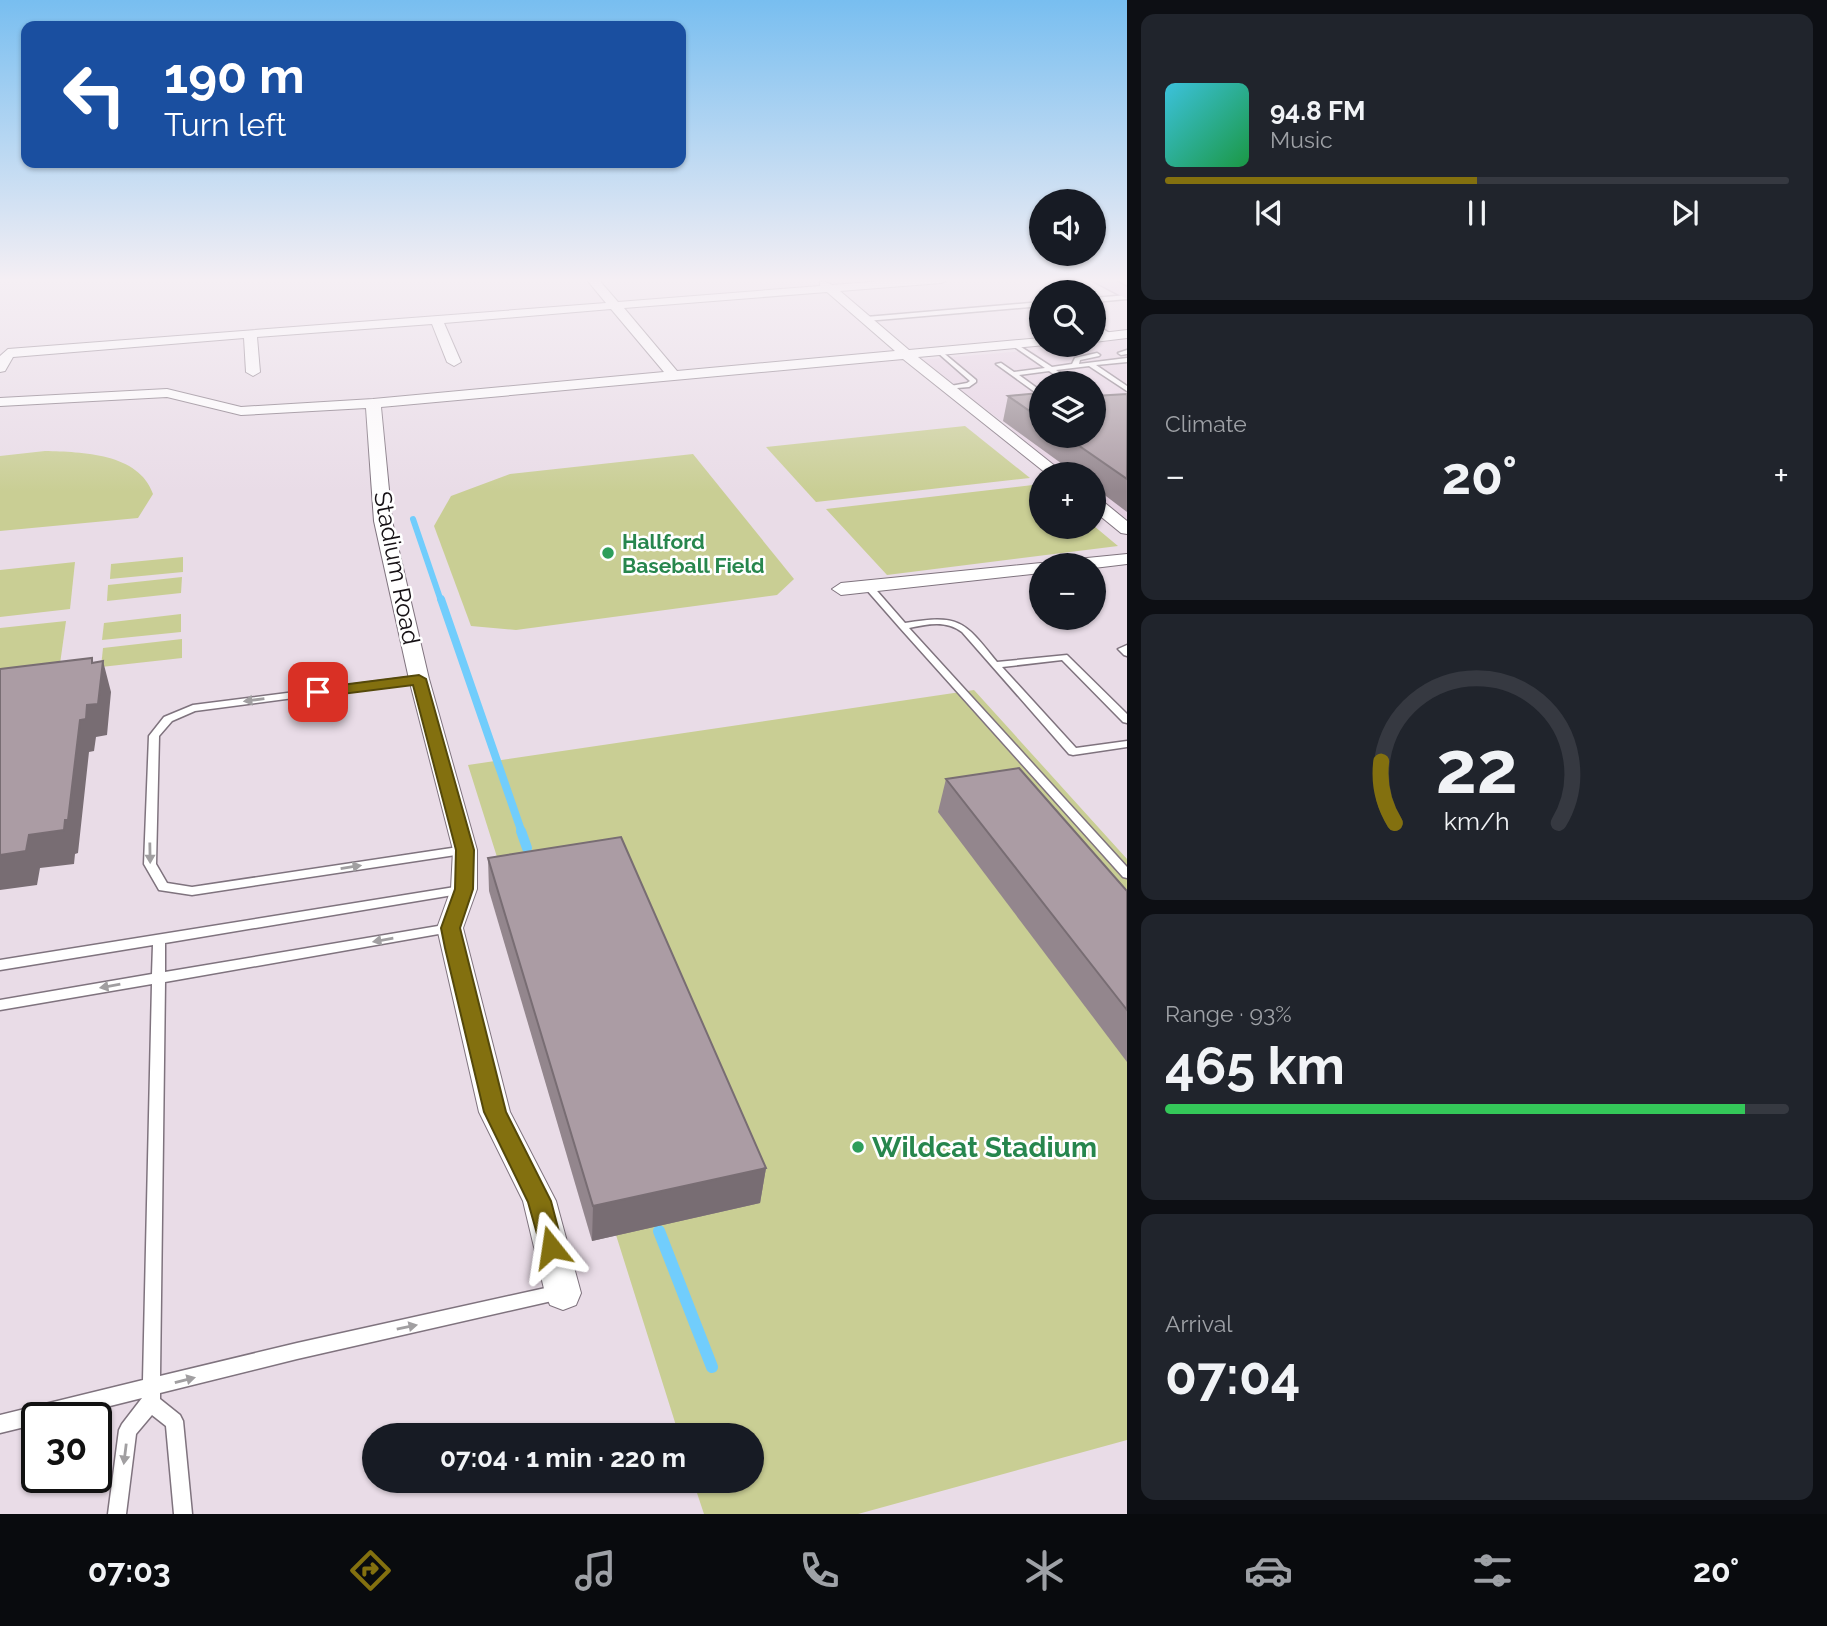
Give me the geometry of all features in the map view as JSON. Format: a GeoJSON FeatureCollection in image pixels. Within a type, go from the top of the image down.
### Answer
{"type":"FeatureCollection","features":[{"type":"Feature","properties":{"kind":"street"},"geometry":{"type":"LineString","coordinates":[[2,374],[8,353],[40,351]]}},
{"type":"Feature","properties":{"kind":"street"},"geometry":{"type":"LineString","coordinates":[[251,351],[253,372]]}},
{"type":"Feature","properties":{"kind":"street"},"geometry":{"type":"LineString","coordinates":[[449,351],[454,362]]}},
{"type":"Feature","properties":{"kind":"street"},"geometry":{"type":"LineString","coordinates":[[653,351],[674,376]]}},
{"type":"Feature","properties":{"kind":"street"},"geometry":{"type":"LineString","coordinates":[[904,351],[1043,462]]}},
{"type":"Feature","properties":{"kind":"street"},"geometry":{"type":"LineString","coordinates":[[0,402],[167,393],[241,411],[373,403],[954,351]]}},
{"type":"Feature","properties":{"kind":"street","name":"Stadium Road"},"geometry":{"type":"LineString","coordinates":[[373,403],[383,521],[419,679],[465,850],[464,889],[450,928]]}},
{"type":"Feature","properties":{"kind":"street"},"geometry":{"type":"LineString","coordinates":[[1106,512],[1127,529]]}},
{"type":"Feature","properties":{"kind":"street"},"geometry":{"type":"LineString","coordinates":[[1106,561],[1127,559]]}},
{"type":"Feature","properties":{"kind":"street"},"geometry":{"type":"LineString","coordinates":[[841,589],[1029,569]]}},
{"type":"Feature","properties":{"kind":"street"},"geometry":{"type":"LineString","coordinates":[[450,928],[495,1112],[539,1201],[563,1293]]}},
{"type":"Feature","properties":{"kind":"lane"},"geometry":{"type":"LineString","coordinates":[[1023,351],[1054,371]]}},
{"type":"Feature","properties":{"kind":"lane"},"geometry":{"type":"LineString","coordinates":[[940,352],[974,381],[969,385],[947,388]]}},
{"type":"Feature","properties":{"kind":"lane"},"geometry":{"type":"LineString","coordinates":[[1074,366],[1077,359],[1087,357]]}},
{"type":"Feature","properties":{"kind":"lane"},"geometry":{"type":"LineString","coordinates":[[1013,374],[1127,360]]}},
{"type":"Feature","properties":{"kind":"lane"},"geometry":{"type":"LineString","coordinates":[[999,364],[1029,385]]}},
{"type":"Feature","properties":{"kind":"lane"},"geometry":{"type":"LineString","coordinates":[[1090,364],[1127,388]]}},
{"type":"Feature","properties":{"kind":"lane"},"geometry":{"type":"LineString","coordinates":[[868,586],[1127,874]]}},
{"type":"Feature","properties":{"kind":"lane"},"geometry":{"type":"LineString","coordinates":[[904,626],[940,619],[957,622],[1073,752],[1127,744]]}},
{"type":"Feature","properties":{"kind":"lane"},"geometry":{"type":"LineString","coordinates":[[995,665],[1064,657],[1127,720]]}},
{"type":"Feature","properties":{"kind":"lane"},"geometry":{"type":"LineString","coordinates":[[419,679],[193,708],[168,719],[155,736],[150,864],[163,887],[192,891],[465,850]]}},
{"type":"Feature","properties":{"kind":"lane"},"geometry":{"type":"LineString","coordinates":[[0,965],[464,889]]}},
{"type":"Feature","properties":{"kind":"lane"},"geometry":{"type":"LineString","coordinates":[[0,1004],[450,928]]}},
{"type":"Feature","properties":{"kind":"lane"},"geometry":{"type":"LineString","coordinates":[[117,1514],[128,1430],[151,1396],[159,939]]}},
{"type":"Feature","properties":{"kind":"lane"},"geometry":{"type":"LineString","coordinates":[[0,1424],[151,1396],[297,1351],[563,1293]]}},
{"type":"Feature","properties":{"kind":"lane"},"geometry":{"type":"LineString","coordinates":[[151,1396],[174,1421],[180,1505],[183,1514]]}},
{"type":"Feature","properties":{"kind":"shaded area"},"geometry":{"type":"Polygon","coordinates":[[[1028,351],[1029,357],[1106,357],[1106,351],[1127,351],[1127,519],[1106,504],[1106,462],[1049,462],[1030,448],[1106,448],[1106,371],[1029,371],[1029,447],[1020,441],[1010,427],[918,360],[1028,351]]]}},
{"type":"Feature","properties":{"kind":"green space"},"geometry":{"type":"Polygon","coordinates":[[[965,426],[1029,478],[816,502],[766,447],[965,426]]]}},
{"type":"Feature","properties":{"kind":"green space"},"geometry":{"type":"Polygon","coordinates":[[[45,451],[92,454],[122,463],[146,480],[153,494],[138,518],[0,531],[0,456],[45,451]]]}},
{"type":"Feature","properties":{"kind":"green space","name":"Hallford Baseball Field"},"geometry":{"type":"Polygon","coordinates":[[[693,454],[794,579],[777,595],[516,630],[471,626],[434,526],[451,496],[510,474],[693,454]]]}},
{"type":"Feature","properties":{"kind":"green space"},"geometry":{"type":"Polygon","coordinates":[[[1029,485],[1029,539],[1106,539],[1106,536],[1118,546],[1062,553],[1029,553],[1029,557],[887,575],[826,509],[1029,485]]]}},
{"type":"Feature","properties":{"kind":"green space"},"geometry":{"type":"Polygon","coordinates":[[[183,557],[183,572],[110,579],[111,564],[183,557]]]}},
{"type":"Feature","properties":{"kind":"green space"},"geometry":{"type":"Polygon","coordinates":[[[75,562],[70,609],[0,617],[0,570],[75,562]]]}},
{"type":"Feature","properties":{"kind":"green space"},"geometry":{"type":"Polygon","coordinates":[[[182,577],[181,593],[107,601],[108,585],[182,577]]]}},
{"type":"Feature","properties":{"kind":"green space"},"geometry":{"type":"Polygon","coordinates":[[[181,614],[181,632],[102,640],[104,623],[181,614]]]}},
{"type":"Feature","properties":{"kind":"green space"},"geometry":{"type":"Polygon","coordinates":[[[66,621],[58,678],[0,685],[0,628],[66,621]]]}},
{"type":"Feature","properties":{"kind":"green space"},"geometry":{"type":"Polygon","coordinates":[[[182,639],[182,658],[101,667],[103,648],[182,639]]]}},
{"type":"Feature","properties":{"kind":"green space","name":"Wildcat Stadium"},"geometry":{"type":"Polygon","coordinates":[[[974,690],[1127,859],[1127,1440],[858,1514],[704,1514],[697,1493],[764,1493],[764,1423],[675,1423],[468,765],[974,690]]]}},
{"type":"Feature","properties":{"kind":"building"},"geometry":{"type":"Polygon","coordinates":[[[1029,394],[1029,411],[1008,396],[1029,394]]]}},
{"type":"Feature","properties":{"kind":"building"},"geometry":{"type":"Polygon","coordinates":[[[1127,394],[1127,479],[1082,448],[1106,448],[1106,395],[1127,394]]]}},
{"type":"Feature","properties":{"kind":"building"},"geometry":{"type":"Polygon","coordinates":[[[92,658],[92,663],[103,661],[98,704],[87,705],[86,719],[80,720],[68,820],[65,820],[64,830],[29,835],[26,851],[0,855],[0,669],[92,658]]]}},
{"type":"Feature","properties":{"kind":"building"},"geometry":{"type":"Polygon","coordinates":[[[1019,768],[1127,891],[1127,1010],[946,779],[1019,768]]]}},
{"type":"Feature","properties":{"kind":"building"},"geometry":{"type":"Polygon","coordinates":[[[621,837],[766,1168],[593,1206],[488,858],[621,837]]]}},
{"type":"Feature","properties":{"kind":"waterway"},"geometry":{"type":"LineString","coordinates":[[413,519],[441,601]]}},
{"type":"Feature","properties":{"kind":"waterway"},"geometry":{"type":"LineString","coordinates":[[441,599],[522,833]]}},
{"type":"Feature","properties":{"kind":"waterway"},"geometry":{"type":"LineString","coordinates":[[521,831],[527,848]]}},
{"type":"Feature","properties":{"kind":"waterway"},"geometry":{"type":"LineString","coordinates":[[659,1231],[712,1367]]}},
{"type":"Feature","properties":{"kind":"place","name":"Hallford Baseball Field"},"geometry":{"type":"Point","coordinates":[608,553]}},
{"type":"Feature","properties":{"kind":"place","name":"Wildcat Stadium"},"geometry":{"type":"Point","coordinates":[858,1147]}},
{"type":"Feature","properties":{"kind":"route"},"geometry":{"type":"LineString","coordinates":[[318,692],[419,679],[465,850],[464,889],[450,928],[495,1112],[539,1201],[551,1247]]}}]}
